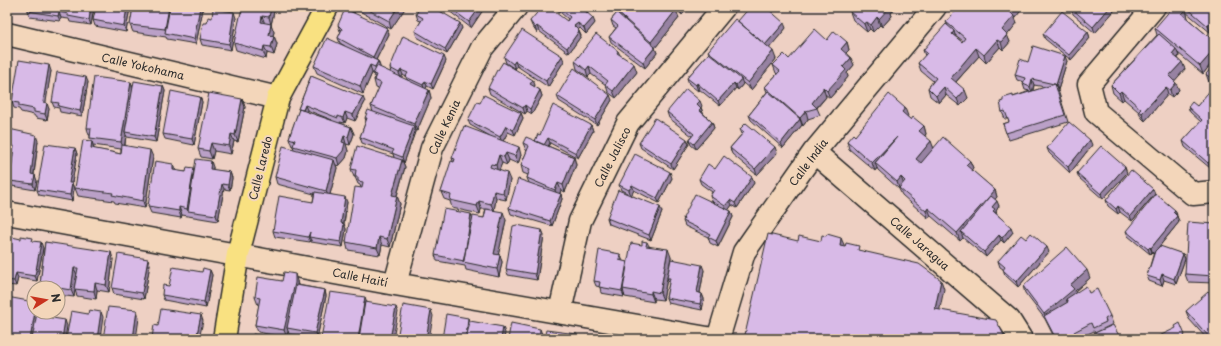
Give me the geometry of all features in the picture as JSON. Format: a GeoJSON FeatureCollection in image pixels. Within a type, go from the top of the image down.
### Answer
{"type":"FeatureCollection","features":[{"type":"Feature","properties":{"kind":"main road","name":"Calle Laredo"},"geometry":{"type":"LineString","coordinates":[[224,339],[238,254],[278,98],[327,7]]}},
{"type":"Feature","properties":{"kind":"street","name":"Calle Kenia"},"geometry":{"type":"LineString","coordinates":[[395,284],[432,148],[482,48],[516,7]]}},
{"type":"Feature","properties":{"kind":"street","name":"Calle Jalisco"},"geometry":{"type":"LineString","coordinates":[[560,312],[580,221],[628,124],[724,7]]}},
{"type":"Feature","properties":{"kind":"street","name":"Calle India"},"geometry":{"type":"LineString","coordinates":[[718,339],[744,252],[814,152],[935,7]]}},
{"type":"Feature","properties":{"kind":"street"},"geometry":{"type":"LineString","coordinates":[[1154,7],[1089,84],[1096,112],[1193,194],[1214,192]]}},
{"type":"Feature","properties":{"kind":"street","name":"Calle Yokohama"},"geometry":{"type":"LineString","coordinates":[[7,34],[278,98]]}},
{"type":"Feature","properties":{"kind":"street","name":"Calle Jaragua"},"geometry":{"type":"LineString","coordinates":[[814,152],[1009,320],[1021,339]]}},
{"type":"Feature","properties":{"kind":"street","name":"Calle Haití"},"geometry":{"type":"LineString","coordinates":[[7,213],[238,254],[395,284],[713,339]]}},
{"type":"Feature","properties":{"kind":"building"},"geometry":{"type":"Polygon","coordinates":[[[29,7],[91,7],[89,20],[68,16],[68,14],[59,12],[58,16],[28,11],[29,7]]]}},
{"type":"Feature","properties":{"kind":"building"},"geometry":{"type":"Polygon","coordinates":[[[96,7],[127,7],[124,26],[93,20],[96,7]]]}},
{"type":"Feature","properties":{"kind":"building"},"geometry":{"type":"Polygon","coordinates":[[[133,7],[169,7],[165,29],[130,25],[133,7]]]}},
{"type":"Feature","properties":{"kind":"building"},"geometry":{"type":"Polygon","coordinates":[[[170,7],[200,7],[194,39],[165,33],[170,7]]]}},
{"type":"Feature","properties":{"kind":"building"},"geometry":{"type":"Polygon","coordinates":[[[243,7],[271,7],[269,17],[262,16],[261,22],[271,24],[269,35],[274,36],[271,47],[264,46],[263,51],[234,43],[243,7]]]}},
{"type":"Feature","properties":{"kind":"building"},"geometry":{"type":"Polygon","coordinates":[[[363,7],[398,7],[389,21],[363,7]]]}},
{"type":"Feature","properties":{"kind":"building"},"geometry":{"type":"Polygon","coordinates":[[[420,7],[433,7],[460,23],[445,49],[415,31],[423,18],[416,14],[420,7]]]}},
{"type":"Feature","properties":{"kind":"building"},"geometry":{"type":"Polygon","coordinates":[[[449,7],[480,7],[469,22],[449,7]]]}},
{"type":"Feature","properties":{"kind":"building"},"geometry":{"type":"Polygon","coordinates":[[[542,7],[548,7],[567,21],[570,17],[558,7],[586,7],[583,9],[593,18],[584,28],[578,23],[574,26],[579,31],[567,48],[537,26],[535,28],[530,21],[542,7]]]}},
{"type":"Feature","properties":{"kind":"building"},"geometry":{"type":"Polygon","coordinates":[[[619,7],[672,7],[676,10],[651,42],[616,11],[619,7]]]}},
{"type":"Feature","properties":{"kind":"building"},"geometry":{"type":"Polygon","coordinates":[[[750,7],[766,7],[784,23],[765,45],[738,21],[750,7]]]}},
{"type":"Feature","properties":{"kind":"building"},"geometry":{"type":"Polygon","coordinates":[[[854,7],[889,8],[879,19],[877,17],[871,25],[867,22],[864,24],[850,12],[854,7]]]}},
{"type":"Feature","properties":{"kind":"building"},"geometry":{"type":"Polygon","coordinates":[[[959,7],[966,12],[970,7],[1015,7],[1010,12],[1014,16],[1002,30],[1007,35],[1001,42],[997,40],[984,55],[976,48],[951,78],[965,90],[957,99],[944,87],[936,96],[928,88],[936,78],[918,63],[927,53],[923,50],[946,24],[954,31],[952,34],[962,42],[965,38],[946,22],[959,7]]]}},
{"type":"Feature","properties":{"kind":"building"},"geometry":{"type":"Polygon","coordinates":[[[1110,7],[1093,27],[1071,8],[1110,7]]]}},
{"type":"Feature","properties":{"kind":"building"},"geometry":{"type":"Polygon","coordinates":[[[1173,7],[1181,7],[1186,10],[1182,14],[1214,41],[1214,50],[1200,66],[1155,28],[1173,7]]]}},
{"type":"Feature","properties":{"kind":"building"},"geometry":{"type":"Polygon","coordinates":[[[1186,7],[1214,7],[1214,19],[1208,26],[1186,7]]]}},
{"type":"Feature","properties":{"kind":"building"},"geometry":{"type":"Polygon","coordinates":[[[213,9],[234,12],[229,44],[200,39],[203,23],[207,23],[208,17],[212,18],[213,9]]]}},
{"type":"Feature","properties":{"kind":"building"},"geometry":{"type":"Polygon","coordinates":[[[345,9],[387,28],[373,57],[338,38],[342,29],[338,25],[345,9]]]}},
{"type":"Feature","properties":{"kind":"building"},"geometry":{"type":"Polygon","coordinates":[[[1062,11],[1088,32],[1069,55],[1043,34],[1062,11]]]}},
{"type":"Feature","properties":{"kind":"building"},"geometry":{"type":"Polygon","coordinates":[[[617,13],[655,47],[643,62],[609,37],[618,26],[611,20],[617,13]]]}},
{"type":"Feature","properties":{"kind":"building"},"geometry":{"type":"Polygon","coordinates":[[[735,19],[773,51],[748,83],[708,51],[735,19]]]}},
{"type":"Feature","properties":{"kind":"building"},"geometry":{"type":"Polygon","coordinates":[[[815,29],[827,40],[834,31],[847,42],[841,49],[851,58],[843,67],[846,70],[827,91],[823,87],[812,103],[817,108],[806,111],[800,118],[765,87],[780,71],[773,65],[784,54],[789,59],[815,29]]]}},
{"type":"Feature","properties":{"kind":"building"},"geometry":{"type":"Polygon","coordinates":[[[522,30],[562,56],[546,81],[515,61],[513,64],[504,57],[522,30]]]}},
{"type":"Feature","properties":{"kind":"building"},"geometry":{"type":"Polygon","coordinates":[[[596,34],[618,51],[617,53],[634,64],[613,91],[605,85],[608,81],[589,66],[586,70],[575,61],[596,34]]]}},
{"type":"Feature","properties":{"kind":"building"},"geometry":{"type":"Polygon","coordinates":[[[1159,34],[1176,49],[1172,54],[1182,62],[1169,76],[1176,83],[1170,90],[1166,87],[1142,113],[1139,111],[1141,109],[1121,91],[1119,93],[1111,85],[1159,34]]]}},
{"type":"Feature","properties":{"kind":"building"},"geometry":{"type":"Polygon","coordinates":[[[403,36],[444,56],[431,84],[425,81],[423,85],[408,78],[406,76],[408,73],[401,70],[399,73],[390,68],[403,36]]]}},
{"type":"Feature","properties":{"kind":"building"},"geometry":{"type":"Polygon","coordinates":[[[327,38],[378,61],[375,67],[370,65],[360,86],[314,66],[327,38]]]}},
{"type":"Feature","properties":{"kind":"building"},"geometry":{"type":"Polygon","coordinates":[[[1033,46],[1065,56],[1056,85],[1032,79],[1030,87],[1023,84],[1025,78],[1015,75],[1020,59],[1028,62],[1033,46]]]}},
{"type":"Feature","properties":{"kind":"building"},"geometry":{"type":"Polygon","coordinates":[[[709,53],[741,79],[736,85],[734,83],[718,101],[697,83],[696,85],[687,78],[709,53]]]}},
{"type":"Feature","properties":{"kind":"building"},"geometry":{"type":"Polygon","coordinates":[[[19,60],[49,65],[43,102],[47,103],[45,114],[34,112],[34,109],[19,106],[19,103],[12,102],[19,60]]]}},
{"type":"Feature","properties":{"kind":"building"},"geometry":{"type":"Polygon","coordinates":[[[503,62],[533,80],[530,84],[540,90],[530,109],[525,105],[523,108],[488,88],[503,62]]]}},
{"type":"Feature","properties":{"kind":"building"},"geometry":{"type":"Polygon","coordinates":[[[1214,65],[1214,81],[1206,74],[1214,65]]]}},
{"type":"Feature","properties":{"kind":"building"},"geometry":{"type":"Polygon","coordinates":[[[377,66],[429,90],[414,124],[371,106],[381,83],[374,80],[376,75],[373,74],[377,66]]]}},
{"type":"Feature","properties":{"kind":"building"},"geometry":{"type":"Polygon","coordinates":[[[574,68],[610,95],[595,120],[557,96],[574,68]]]}},
{"type":"Feature","properties":{"kind":"building"},"geometry":{"type":"Polygon","coordinates":[[[57,72],[86,77],[80,111],[58,106],[59,103],[52,102],[57,72]]]}},
{"type":"Feature","properties":{"kind":"building"},"geometry":{"type":"Polygon","coordinates":[[[311,76],[363,97],[353,115],[345,112],[343,118],[338,116],[338,118],[305,105],[303,110],[298,109],[311,76]]]}},
{"type":"Feature","properties":{"kind":"building"},"geometry":{"type":"Polygon","coordinates":[[[94,77],[131,82],[121,142],[90,138],[91,128],[87,128],[94,77]]]}},
{"type":"Feature","properties":{"kind":"building"},"geometry":{"type":"Polygon","coordinates":[[[134,81],[163,86],[154,137],[125,132],[134,81]]]}},
{"type":"Feature","properties":{"kind":"building"},"geometry":{"type":"Polygon","coordinates":[[[1055,84],[1065,115],[1006,133],[1003,124],[1009,122],[1005,111],[1002,112],[1000,102],[1003,101],[1003,98],[1013,95],[1013,97],[1055,84]]]}},
{"type":"Feature","properties":{"kind":"building"},"geometry":{"type":"Polygon","coordinates":[[[1212,88],[1214,89],[1214,156],[1208,163],[1183,141],[1202,120],[1188,107],[1192,102],[1197,106],[1212,88]]]}},
{"type":"Feature","properties":{"kind":"building"},"geometry":{"type":"Polygon","coordinates":[[[686,89],[700,101],[697,104],[701,108],[699,110],[712,122],[694,144],[689,140],[694,134],[667,112],[686,89]]]}},
{"type":"Feature","properties":{"kind":"building"},"geometry":{"type":"Polygon","coordinates":[[[171,91],[200,97],[192,139],[163,134],[171,91]]]}},
{"type":"Feature","properties":{"kind":"building"},"geometry":{"type":"Polygon","coordinates":[[[768,91],[800,119],[781,143],[749,115],[768,91]]]}},
{"type":"Feature","properties":{"kind":"building"},"geometry":{"type":"Polygon","coordinates":[[[209,93],[242,99],[235,135],[231,134],[229,146],[211,143],[209,151],[198,149],[209,93]]]}},
{"type":"Feature","properties":{"kind":"building"},"geometry":{"type":"Polygon","coordinates":[[[889,94],[905,108],[902,112],[911,120],[913,117],[924,126],[919,131],[931,141],[916,159],[921,163],[943,137],[970,161],[966,165],[995,190],[957,233],[928,208],[926,211],[899,188],[905,181],[901,177],[897,182],[875,163],[897,137],[872,163],[847,141],[853,134],[855,136],[889,94]]]}},
{"type":"Feature","properties":{"kind":"building"},"geometry":{"type":"Polygon","coordinates":[[[484,95],[521,113],[513,130],[506,126],[500,137],[468,120],[477,102],[480,103],[484,95]]]}},
{"type":"Feature","properties":{"kind":"building"},"geometry":{"type":"Polygon","coordinates":[[[553,105],[591,125],[576,153],[548,138],[544,145],[535,141],[538,134],[540,135],[553,105]]]}},
{"type":"Feature","properties":{"kind":"building"},"geometry":{"type":"Polygon","coordinates":[[[299,109],[351,127],[348,137],[344,136],[342,142],[345,143],[343,151],[337,158],[293,146],[295,140],[289,138],[299,109]]]}},
{"type":"Feature","properties":{"kind":"building"},"geometry":{"type":"Polygon","coordinates":[[[368,110],[414,126],[402,157],[392,153],[394,150],[360,137],[367,118],[365,118],[368,110]]]}},
{"type":"Feature","properties":{"kind":"building"},"geometry":{"type":"Polygon","coordinates":[[[655,118],[687,139],[671,164],[639,143],[655,118]]]}},
{"type":"Feature","properties":{"kind":"building"},"geometry":{"type":"Polygon","coordinates":[[[1069,122],[1090,140],[1068,167],[1047,148],[1069,122]]]}},
{"type":"Feature","properties":{"kind":"building"},"geometry":{"type":"Polygon","coordinates":[[[746,123],[775,147],[755,169],[730,148],[744,132],[740,129],[746,123]]]}},
{"type":"Feature","properties":{"kind":"building"},"geometry":{"type":"Polygon","coordinates":[[[464,126],[519,147],[515,156],[506,153],[504,157],[499,155],[496,165],[491,164],[490,167],[507,173],[503,193],[494,191],[491,204],[479,201],[477,206],[450,200],[451,195],[441,192],[451,161],[454,162],[455,159],[452,158],[464,126]]]}},
{"type":"Feature","properties":{"kind":"building"},"geometry":{"type":"Polygon","coordinates":[[[9,129],[36,135],[31,174],[35,175],[33,184],[10,181],[14,146],[7,145],[9,129]]]}},
{"type":"Feature","properties":{"kind":"building"},"geometry":{"type":"Polygon","coordinates":[[[526,137],[574,157],[563,185],[558,183],[555,190],[527,178],[530,169],[521,165],[529,146],[523,143],[526,137]]]}},
{"type":"Feature","properties":{"kind":"building"},"geometry":{"type":"Polygon","coordinates":[[[83,140],[92,141],[91,148],[121,154],[122,145],[150,150],[143,201],[112,195],[113,193],[75,188],[83,140]]]}},
{"type":"Feature","properties":{"kind":"building"},"geometry":{"type":"Polygon","coordinates":[[[45,144],[75,148],[69,183],[72,183],[70,195],[37,190],[45,144]]]}},
{"type":"Feature","properties":{"kind":"building"},"geometry":{"type":"Polygon","coordinates":[[[283,146],[334,160],[326,191],[275,177],[283,146]]]}},
{"type":"Feature","properties":{"kind":"building"},"geometry":{"type":"Polygon","coordinates":[[[357,146],[402,160],[392,195],[397,196],[387,239],[379,237],[377,248],[346,242],[355,187],[362,188],[363,182],[358,181],[358,177],[355,177],[356,170],[351,169],[357,146]]]}},
{"type":"Feature","properties":{"kind":"building"},"geometry":{"type":"Polygon","coordinates":[[[1101,146],[1125,167],[1101,194],[1077,173],[1101,146]]]}},
{"type":"Feature","properties":{"kind":"building"},"geometry":{"type":"Polygon","coordinates":[[[635,154],[670,172],[657,198],[632,185],[629,190],[619,185],[635,154]]]}},
{"type":"Feature","properties":{"kind":"building"},"geometry":{"type":"Polygon","coordinates":[[[724,156],[752,177],[735,203],[730,200],[725,206],[710,196],[714,190],[699,179],[708,164],[715,169],[724,156]]]}},
{"type":"Feature","properties":{"kind":"building"},"geometry":{"type":"Polygon","coordinates":[[[196,159],[211,161],[210,169],[230,172],[228,185],[222,184],[216,215],[188,211],[196,159]]]}},
{"type":"Feature","properties":{"kind":"building"},"geometry":{"type":"Polygon","coordinates":[[[155,161],[173,164],[173,170],[186,172],[187,167],[194,168],[187,209],[179,207],[179,211],[148,206],[155,161]]]}},
{"type":"Feature","properties":{"kind":"building"},"geometry":{"type":"Polygon","coordinates":[[[1131,170],[1153,189],[1130,216],[1118,206],[1116,209],[1106,200],[1131,170]]]}},
{"type":"Feature","properties":{"kind":"building"},"geometry":{"type":"Polygon","coordinates":[[[518,179],[561,194],[550,221],[509,208],[518,179]]]}},
{"type":"Feature","properties":{"kind":"building"},"geometry":{"type":"Polygon","coordinates":[[[618,190],[660,207],[649,235],[607,218],[618,190]]]}},
{"type":"Feature","properties":{"kind":"building"},"geometry":{"type":"Polygon","coordinates":[[[315,192],[345,197],[341,223],[344,224],[341,242],[309,237],[310,232],[308,237],[273,231],[279,196],[313,202],[315,192]]]}},
{"type":"Feature","properties":{"kind":"building"},"geometry":{"type":"Polygon","coordinates":[[[695,194],[731,211],[716,241],[708,237],[710,234],[683,221],[683,218],[695,194]]]}},
{"type":"Feature","properties":{"kind":"building"},"geometry":{"type":"Polygon","coordinates":[[[1156,194],[1175,210],[1173,212],[1177,216],[1151,248],[1150,247],[1148,249],[1126,231],[1156,194]]]}},
{"type":"Feature","properties":{"kind":"building"},"geometry":{"type":"Polygon","coordinates":[[[991,196],[997,201],[992,207],[995,209],[993,211],[1011,227],[1002,238],[999,235],[984,252],[961,232],[991,196]]]}},
{"type":"Feature","properties":{"kind":"building"},"geometry":{"type":"Polygon","coordinates":[[[444,209],[471,214],[464,261],[435,255],[444,209]]]}},
{"type":"Feature","properties":{"kind":"building"},"geometry":{"type":"Polygon","coordinates":[[[486,209],[503,212],[494,254],[500,255],[497,269],[463,262],[473,216],[484,218],[486,209]]]}},
{"type":"Feature","properties":{"kind":"building"},"geometry":{"type":"Polygon","coordinates":[[[1188,222],[1214,224],[1214,276],[1185,274],[1188,222]]]}},
{"type":"Feature","properties":{"kind":"building"},"geometry":{"type":"Polygon","coordinates":[[[517,225],[542,230],[535,274],[506,269],[513,226],[517,225]]]}},
{"type":"Feature","properties":{"kind":"building"},"geometry":{"type":"Polygon","coordinates":[[[1031,233],[1047,247],[1016,282],[1003,270],[1005,267],[998,261],[1021,235],[1026,239],[1031,233]]]}},
{"type":"Feature","properties":{"kind":"building"},"geometry":{"type":"Polygon","coordinates":[[[768,234],[798,241],[799,236],[821,241],[822,235],[826,236],[827,234],[841,238],[840,246],[845,247],[846,243],[859,246],[858,250],[919,264],[941,280],[935,309],[996,320],[1006,339],[744,339],[768,234]]]}},
{"type":"Feature","properties":{"kind":"building"},"geometry":{"type":"Polygon","coordinates":[[[21,236],[33,238],[32,241],[41,242],[35,276],[16,273],[14,281],[7,280],[7,262],[12,237],[21,239],[21,236]]]}},
{"type":"Feature","properties":{"kind":"building"},"geometry":{"type":"Polygon","coordinates":[[[642,241],[647,242],[646,246],[668,249],[660,293],[651,291],[651,294],[623,289],[631,243],[642,245],[642,241]]]}},
{"type":"Feature","properties":{"kind":"building"},"geometry":{"type":"Polygon","coordinates":[[[45,242],[111,252],[106,285],[95,283],[94,291],[74,289],[78,268],[74,268],[71,290],[66,289],[66,280],[41,280],[45,242]]]}},
{"type":"Feature","properties":{"kind":"building"},"geometry":{"type":"Polygon","coordinates":[[[1160,246],[1183,254],[1174,279],[1162,274],[1160,280],[1147,276],[1155,251],[1160,246]]]}},
{"type":"Feature","properties":{"kind":"building"},"geometry":{"type":"Polygon","coordinates":[[[1067,247],[1087,270],[1070,285],[1074,289],[1044,314],[1023,286],[1067,247]]]}},
{"type":"Feature","properties":{"kind":"building"},"geometry":{"type":"Polygon","coordinates":[[[599,250],[620,254],[619,260],[627,262],[622,291],[599,287],[600,282],[594,281],[599,250]]]}},
{"type":"Feature","properties":{"kind":"building"},"geometry":{"type":"Polygon","coordinates":[[[118,254],[148,259],[142,293],[112,288],[118,254]]]}},
{"type":"Feature","properties":{"kind":"building"},"geometry":{"type":"Polygon","coordinates":[[[671,259],[702,265],[697,292],[702,294],[700,304],[666,298],[670,278],[667,278],[671,259]]]}},
{"type":"Feature","properties":{"kind":"building"},"geometry":{"type":"Polygon","coordinates":[[[173,267],[202,272],[203,268],[210,270],[204,302],[162,295],[163,285],[169,286],[173,267]]]}},
{"type":"Feature","properties":{"kind":"building"},"geometry":{"type":"Polygon","coordinates":[[[284,272],[295,274],[295,283],[284,330],[255,325],[260,298],[255,297],[258,277],[282,281],[284,272]]]}},
{"type":"Feature","properties":{"kind":"building"},"geometry":{"type":"Polygon","coordinates":[[[296,285],[325,290],[315,333],[287,328],[296,285]]]}},
{"type":"Feature","properties":{"kind":"building"},"geometry":{"type":"Polygon","coordinates":[[[1086,286],[1089,293],[1097,289],[1110,316],[1105,319],[1106,322],[1093,328],[1091,323],[1074,332],[1077,338],[1076,339],[1056,339],[1044,316],[1068,302],[1066,299],[1086,286]]]}},
{"type":"Feature","properties":{"kind":"building"},"geometry":{"type":"Polygon","coordinates":[[[330,292],[365,297],[358,339],[321,338],[330,292]]]}},
{"type":"Feature","properties":{"kind":"building"},"geometry":{"type":"Polygon","coordinates":[[[1208,292],[1214,299],[1214,339],[1211,339],[1186,311],[1208,292]]]}},
{"type":"Feature","properties":{"kind":"building"},"geometry":{"type":"Polygon","coordinates":[[[7,297],[26,301],[26,320],[34,320],[30,339],[7,339],[7,297]]]}},
{"type":"Feature","properties":{"kind":"building"},"geometry":{"type":"Polygon","coordinates":[[[365,302],[396,307],[390,339],[359,338],[365,302]]]}},
{"type":"Feature","properties":{"kind":"building"},"geometry":{"type":"Polygon","coordinates":[[[403,305],[431,310],[426,339],[397,339],[403,305]]]}},
{"type":"Feature","properties":{"kind":"building"},"geometry":{"type":"Polygon","coordinates":[[[108,307],[137,310],[133,339],[103,339],[108,307]]]}},
{"type":"Feature","properties":{"kind":"building"},"geometry":{"type":"Polygon","coordinates":[[[161,309],[201,315],[196,339],[146,339],[146,337],[152,338],[154,325],[158,326],[161,309]]]}},
{"type":"Feature","properties":{"kind":"building"},"geometry":{"type":"Polygon","coordinates":[[[89,310],[101,312],[97,339],[66,339],[71,311],[88,314],[89,310]]]}},
{"type":"Feature","properties":{"kind":"building"},"geometry":{"type":"Polygon","coordinates":[[[446,314],[468,318],[466,339],[442,339],[446,314]]]}},
{"type":"Feature","properties":{"kind":"building"},"geometry":{"type":"Polygon","coordinates":[[[36,320],[65,320],[62,339],[32,339],[36,320]]]}},
{"type":"Feature","properties":{"kind":"building"},"geometry":{"type":"Polygon","coordinates":[[[470,321],[503,327],[501,339],[466,339],[470,321]]]}},
{"type":"Feature","properties":{"kind":"building"},"geometry":{"type":"Polygon","coordinates":[[[511,323],[540,329],[539,339],[508,339],[511,323]]]}},
{"type":"Feature","properties":{"kind":"building"},"geometry":{"type":"Polygon","coordinates":[[[1180,323],[1186,339],[1153,339],[1176,328],[1175,326],[1180,323]]]}},
{"type":"Feature","properties":{"kind":"building"},"geometry":{"type":"Polygon","coordinates":[[[1113,325],[1121,339],[1081,339],[1113,325]]]}},
{"type":"Feature","properties":{"kind":"building"},"geometry":{"type":"Polygon","coordinates":[[[546,330],[577,334],[577,339],[544,339],[546,330]]]}},
{"type":"Feature","properties":{"kind":"building"},"geometry":{"type":"Polygon","coordinates":[[[253,334],[280,339],[253,339],[253,334]]]}},
{"type":"Feature","properties":{"kind":"building"},"geometry":{"type":"Polygon","coordinates":[[[585,336],[600,339],[585,339],[585,336]]]}}]}
